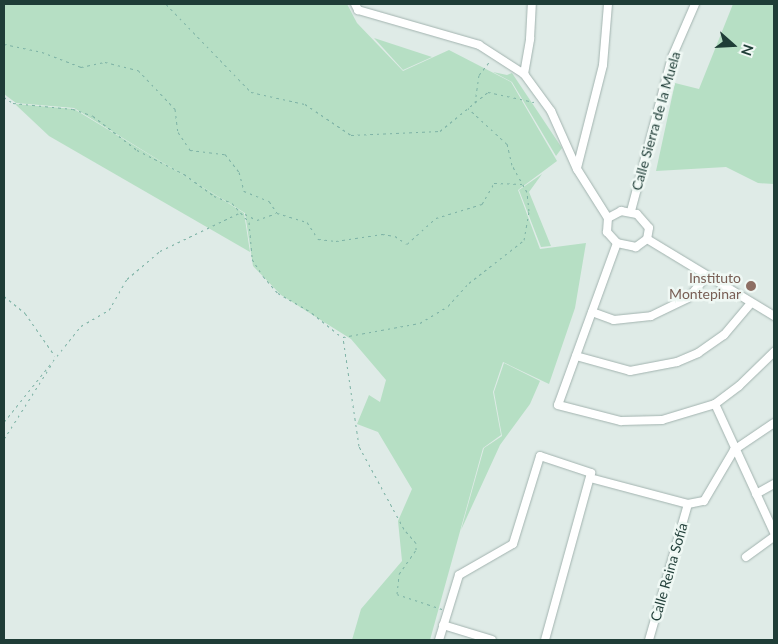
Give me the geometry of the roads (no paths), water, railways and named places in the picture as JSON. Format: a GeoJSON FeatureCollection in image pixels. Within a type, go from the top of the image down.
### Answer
{"type":"FeatureCollection","features":[{"type":"Feature","properties":{"kind":"street"},"geometry":{"type":"LineString","coordinates":[[355,4],[358,10],[479,45],[524,74],[547,106],[577,169],[608,218],[607,232],[617,243],[636,247],[647,238],[649,228],[643,218],[631,211],[621,211],[608,218]]}},
{"type":"Feature","properties":{"kind":"street"},"geometry":{"type":"LineString","coordinates":[[524,74],[530,39],[532,4]]}},
{"type":"Feature","properties":{"kind":"street"},"geometry":{"type":"LineString","coordinates":[[577,169],[603,65],[608,4]]}},
{"type":"Feature","properties":{"kind":"street","name":"Calle Sierra de la Muela"},"geometry":{"type":"LineString","coordinates":[[631,211],[672,56],[695,4]]}},
{"type":"Feature","properties":{"kind":"street"},"geometry":{"type":"LineString","coordinates":[[647,238],[774,316]]}},
{"type":"Feature","properties":{"kind":"street"},"geometry":{"type":"LineString","coordinates":[[617,243],[558,405],[621,421],[662,420],[715,404],[739,386],[774,352]]}},
{"type":"Feature","properties":{"kind":"street"},"geometry":{"type":"LineString","coordinates":[[592,312],[614,320],[651,316],[688,298],[707,276]]}},
{"type":"Feature","properties":{"kind":"street"},"geometry":{"type":"LineString","coordinates":[[576,356],[630,371],[677,362],[698,354],[724,335],[752,303]]}},
{"type":"Feature","properties":{"kind":"street"},"geometry":{"type":"LineString","coordinates":[[715,404],[734,450],[774,532]]}},
{"type":"Feature","properties":{"kind":"street"},"geometry":{"type":"LineString","coordinates":[[439,640],[459,575],[513,544],[540,456],[591,476],[688,504],[704,501],[734,450],[774,423]]}},
{"type":"Feature","properties":{"kind":"street"},"geometry":{"type":"LineString","coordinates":[[545,640],[591,476]]}},
{"type":"Feature","properties":{"kind":"street"},"geometry":{"type":"LineString","coordinates":[[756,494],[774,484]]}},
{"type":"Feature","properties":{"kind":"street","name":"Calle Reina Sofía"},"geometry":{"type":"LineString","coordinates":[[649,640],[688,504]]}},
{"type":"Feature","properties":{"kind":"street"},"geometry":{"type":"LineString","coordinates":[[746,557],[774,537]]}},
{"type":"Feature","properties":{"kind":"street"},"geometry":{"type":"LineString","coordinates":[[443,625],[492,640]]}},
{"type":"Feature","properties":{"kind":"place","name":"Instituto Montepinar"},"geometry":{"type":"Point","coordinates":[751,286]}}]}
